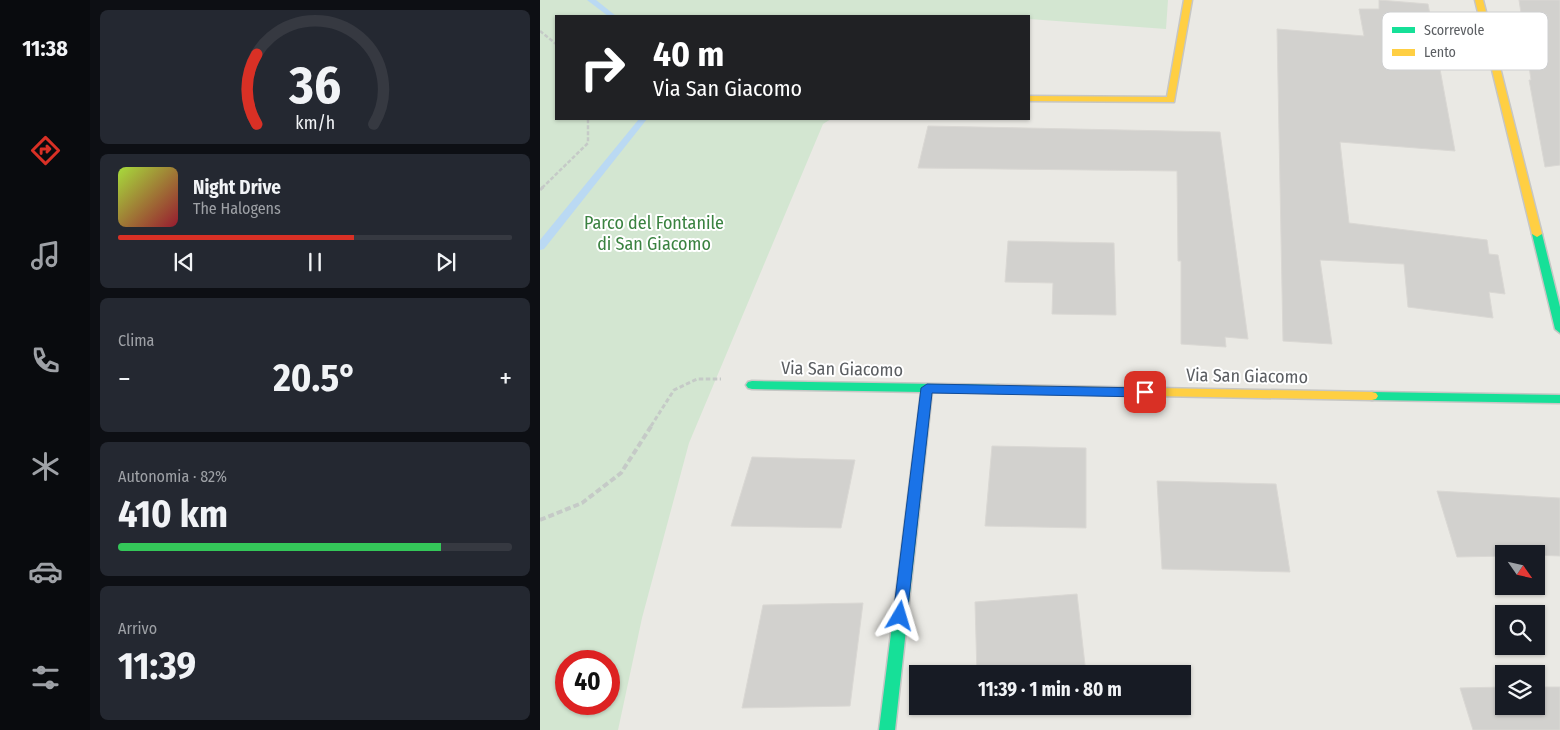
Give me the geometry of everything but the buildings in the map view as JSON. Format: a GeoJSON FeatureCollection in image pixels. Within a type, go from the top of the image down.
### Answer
{"type":"FeatureCollection","features":[{"type":"Feature","properties":{"kind":"street"},"geometry":{"type":"LineString","coordinates":[[1030,99],[1171,100],[1188,0]]}},
{"type":"Feature","properties":{"kind":"street"},"geometry":{"type":"LineString","coordinates":[[1496,70],[1560,329]]}},
{"type":"Feature","properties":{"kind":"street","name":"Via San Giacomo"},"geometry":{"type":"LineString","coordinates":[[752,385],[1560,399]]}},
{"type":"Feature","properties":{"kind":"street"},"geometry":{"type":"LineString","coordinates":[[887,730],[927,388]]}},
{"type":"Feature","properties":{"kind":"path"},"geometry":{"type":"LineString","coordinates":[[540,31],[555,43]]}},
{"type":"Feature","properties":{"kind":"path"},"geometry":{"type":"LineString","coordinates":[[540,190],[588,143],[588,120]]}},
{"type":"Feature","properties":{"kind":"path"},"geometry":{"type":"LineString","coordinates":[[540,520],[582,503],[621,473],[674,390],[697,379],[729,380],[752,385]]}},
{"type":"Feature","properties":{"kind":"green space","name":"Parco del Fontanile di San Giacomo"},"geometry":{"type":"Polygon","coordinates":[[[540,0],[1168,0],[1166,29],[1030,19],[1030,15],[555,15],[555,120],[829,120],[823,124],[689,443],[642,618],[618,730],[540,730],[540,0]]]}},
{"type":"Feature","properties":{"kind":"waterway"},"geometry":{"type":"LineString","coordinates":[[591,0],[611,15]]}},
{"type":"Feature","properties":{"kind":"waterway"},"geometry":{"type":"LineString","coordinates":[[540,247],[642,120]]}},
{"type":"Feature","properties":{"kind":"traffic: fast"},"geometry":{"type":"LineString","coordinates":[[1537,234],[1560,329]]}},
{"type":"Feature","properties":{"kind":"traffic: fast"},"geometry":{"type":"LineString","coordinates":[[752,385],[998,389]]}},
{"type":"Feature","properties":{"kind":"traffic: fast"},"geometry":{"type":"LineString","coordinates":[[887,730],[927,388]]}},
{"type":"Feature","properties":{"kind":"traffic: fast"},"geometry":{"type":"LineString","coordinates":[[1372,396],[1560,399]]}},
{"type":"Feature","properties":{"kind":"traffic: slow"},"geometry":{"type":"LineString","coordinates":[[1030,99],[1171,100],[1188,0]]}},
{"type":"Feature","properties":{"kind":"traffic: slow"},"geometry":{"type":"LineString","coordinates":[[1479,0],[1482,12]]}},
{"type":"Feature","properties":{"kind":"traffic: slow"},"geometry":{"type":"LineString","coordinates":[[1496,70],[1537,234]]}},
{"type":"Feature","properties":{"kind":"traffic: slow"},"geometry":{"type":"LineString","coordinates":[[998,389],[1372,396]]}},
{"type":"Feature","properties":{"kind":"route"},"geometry":{"type":"LineString","coordinates":[[900,616],[927,388],[1145,392]]}}]}
